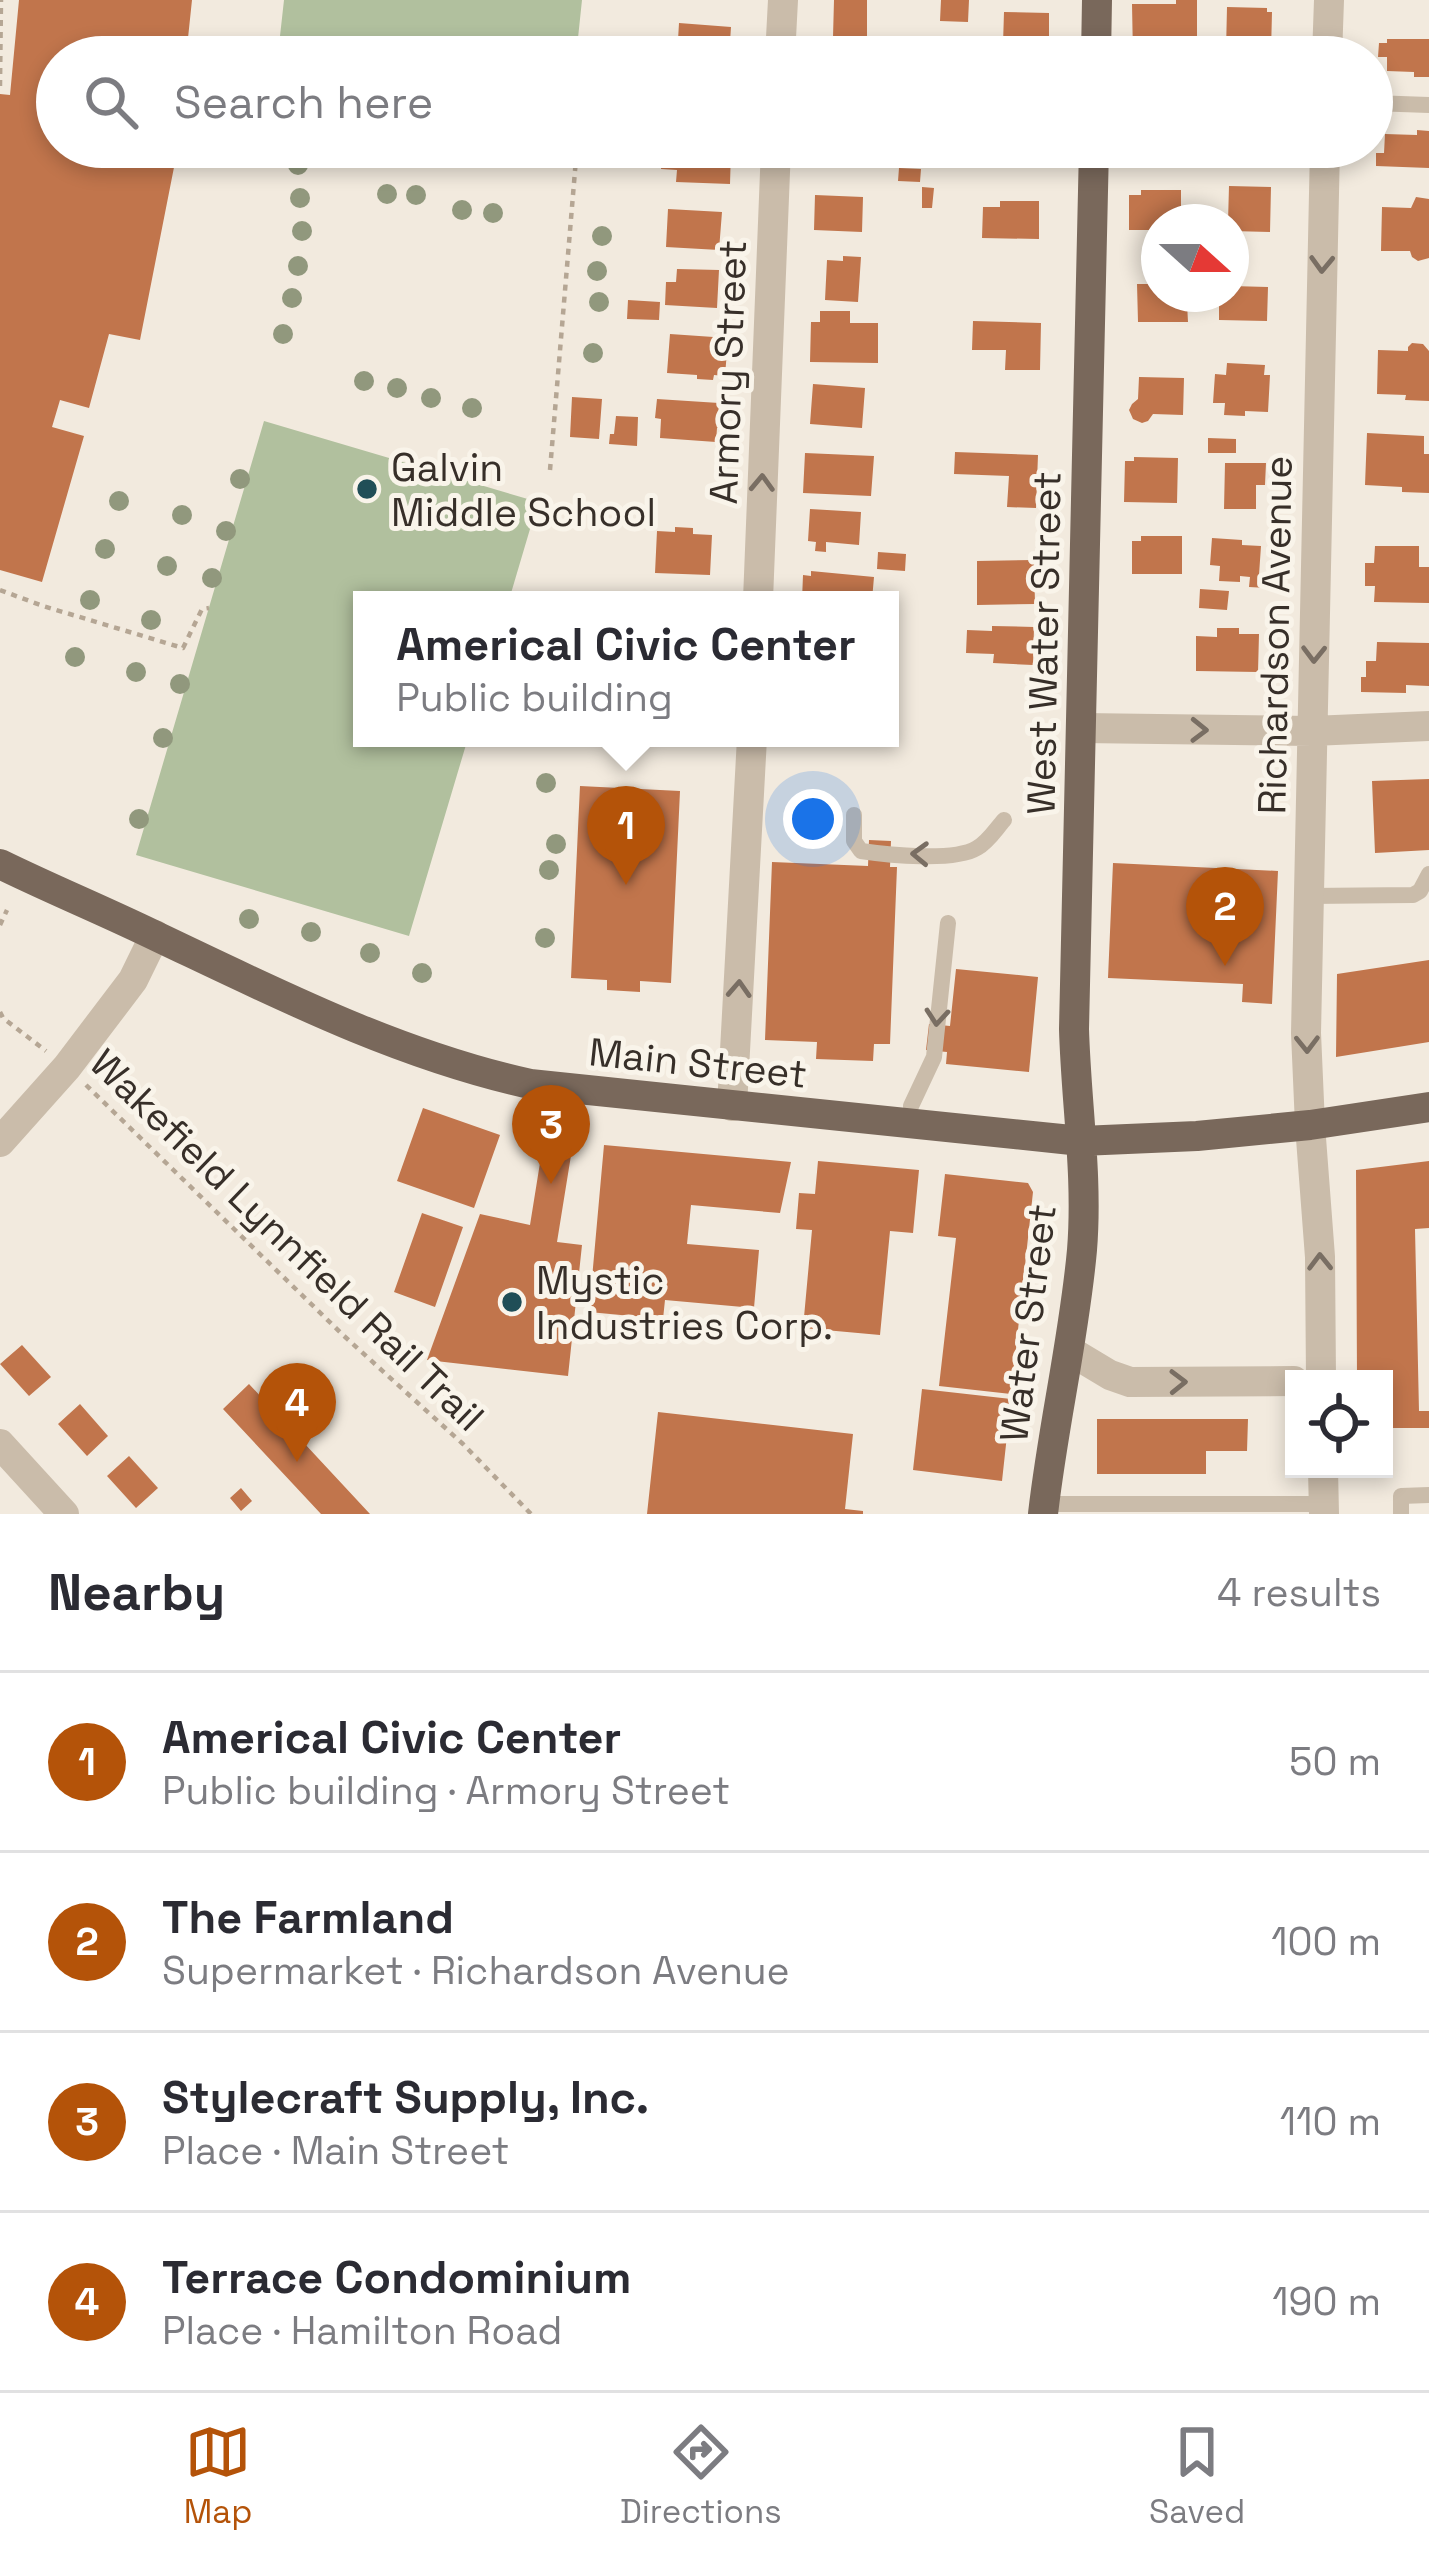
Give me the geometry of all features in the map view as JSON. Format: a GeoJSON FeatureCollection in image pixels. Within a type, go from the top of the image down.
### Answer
{"type":"FeatureCollection","features":[{"type":"Feature","properties":{"kind":"main road"},"geometry":{"type":"LineString","coordinates":[[1096,36],[1097,0]]}},
{"type":"Feature","properties":{"kind":"main road","name":"West Water Street"},"geometry":{"type":"LineString","coordinates":[[1082,1141],[1074,1028],[1094,168]]}},
{"type":"Feature","properties":{"kind":"main road","name":"Main Street"},"geometry":{"type":"LineString","coordinates":[[0,864],[357,1028],[473,1070],[547,1086],[1082,1141],[1310,1125],[1429,1106]]}},
{"type":"Feature","properties":{"kind":"main road","name":"Water Street"},"geometry":{"type":"LineString","coordinates":[[1043,1509],[1082,1248],[1082,1141]]}},
{"type":"Feature","properties":{"kind":"street"},"geometry":{"type":"LineString","coordinates":[[781,36],[783,0]]}},
{"type":"Feature","properties":{"kind":"street"},"geometry":{"type":"LineString","coordinates":[[1328,36],[1329,0]]}},
{"type":"Feature","properties":{"kind":"street","name":"Armory Street"},"geometry":{"type":"LineString","coordinates":[[758,591],[775,168]]}},
{"type":"Feature","properties":{"kind":"street","name":"Richardson Avenue"},"geometry":{"type":"LineString","coordinates":[[1321,1370],[1319,1229],[1306,1033],[1325,168]]}},
{"type":"Feature","properties":{"kind":"street"},"geometry":{"type":"LineString","coordinates":[[1082,728],[1312,731],[1429,726]]}},
{"type":"Feature","properties":{"kind":"street"},"geometry":{"type":"LineString","coordinates":[[733,1106],[752,747]]}},
{"type":"Feature","properties":{"kind":"street"},"geometry":{"type":"LineString","coordinates":[[0,1142],[67,1067],[133,980],[155,935]]}},
{"type":"Feature","properties":{"kind":"street"},"geometry":{"type":"LineString","coordinates":[[1070,1352],[1130,1382],[1285,1381]]}},
{"type":"Feature","properties":{"kind":"street"},"geometry":{"type":"LineString","coordinates":[[0,1444],[64,1514]]}},
{"type":"Feature","properties":{"kind":"street"},"geometry":{"type":"LineString","coordinates":[[1323,1478],[1324,1509]]}},
{"type":"Feature","properties":{"kind":"lane"},"geometry":{"type":"LineString","coordinates":[[1393,104],[1429,105]]}},
{"type":"Feature","properties":{"kind":"lane"},"geometry":{"type":"LineString","coordinates":[[854,814],[854,841],[861,851],[944,855],[976,850],[1004,820]]}},
{"type":"Feature","properties":{"kind":"lane"},"geometry":{"type":"LineString","coordinates":[[1309,896],[1413,895],[1429,874]]}},
{"type":"Feature","properties":{"kind":"lane"},"geometry":{"type":"LineString","coordinates":[[911,1106],[932,1063],[949,922]]}},
{"type":"Feature","properties":{"kind":"lane"},"geometry":{"type":"LineString","coordinates":[[1401,1514],[1401,1496],[1429,1496]]}},
{"type":"Feature","properties":{"kind":"lane"},"geometry":{"type":"LineString","coordinates":[[1043,1509],[1324,1509]]}},
{"type":"Feature","properties":{"kind":"path"},"geometry":{"type":"LineString","coordinates":[[0,86],[2,0]]}},
{"type":"Feature","properties":{"kind":"path"},"geometry":{"type":"LineString","coordinates":[[550,470],[575,168]]}},
{"type":"Feature","properties":{"kind":"path"},"geometry":{"type":"LineString","coordinates":[[0,590],[183,648],[202,609],[209,608]]}},
{"type":"Feature","properties":{"kind":"path"},"geometry":{"type":"LineString","coordinates":[[0,925],[8,910]]}},
{"type":"Feature","properties":{"kind":"path","name":"Wakefield Lynnfield Rail Trail"},"geometry":{"type":"LineString","coordinates":[[0,1012],[67,1067],[531,1514]]}},
{"type":"Feature","properties":{"kind":"green space"},"geometry":{"type":"Polygon","coordinates":[[[284,0],[582,0],[578,36],[280,36],[284,0]]]}},
{"type":"Feature","properties":{"kind":"green space"},"geometry":{"type":"Polygon","coordinates":[[[264,421],[538,502],[512,591],[353,591],[353,747],[465,747],[409,936],[136,855],[264,421]]]}},
{"type":"Feature","properties":{"kind":"building"},"geometry":{"type":"Polygon","coordinates":[[[19,0],[192,0],[188,36],[36,36],[36,168],[174,168],[140,340],[109,334],[89,408],[60,400],[52,427],[84,436],[42,582],[0,570],[0,94],[10,95],[19,0]]]}},
{"type":"Feature","properties":{"kind":"building"},"geometry":{"type":"Polygon","coordinates":[[[834,0],[867,0],[867,36],[833,36],[834,0]]]}},
{"type":"Feature","properties":{"kind":"building"},"geometry":{"type":"Polygon","coordinates":[[[941,0],[969,0],[968,22],[940,21],[941,0]]]}},
{"type":"Feature","properties":{"kind":"building"},"geometry":{"type":"Polygon","coordinates":[[[1176,0],[1197,0],[1197,36],[1133,36],[1132,4],[1176,4],[1176,0]]]}},
{"type":"Feature","properties":{"kind":"building"},"geometry":{"type":"Polygon","coordinates":[[[1227,7],[1272,12],[1271,36],[1226,36],[1227,7]]]}},
{"type":"Feature","properties":{"kind":"building"},"geometry":{"type":"Polygon","coordinates":[[[1004,12],[1049,13],[1049,36],[1003,36],[1004,12]]]}},
{"type":"Feature","properties":{"kind":"building"},"geometry":{"type":"Polygon","coordinates":[[[679,23],[731,27],[730,36],[678,36],[679,23]]]}},
{"type":"Feature","properties":{"kind":"building"},"geometry":{"type":"Polygon","coordinates":[[[1393,39],[1429,39],[1429,77],[1414,77],[1414,72],[1393,71],[1393,39]]]}},
{"type":"Feature","properties":{"kind":"building"},"geometry":{"type":"Polygon","coordinates":[[[1417,130],[1429,131],[1429,168],[1393,167],[1393,134],[1417,135],[1417,130]]]}},
{"type":"Feature","properties":{"kind":"building"},"geometry":{"type":"Polygon","coordinates":[[[730,168],[730,184],[676,182],[677,170],[661,169],[730,168]]]}},
{"type":"Feature","properties":{"kind":"building"},"geometry":{"type":"Polygon","coordinates":[[[899,168],[921,169],[920,182],[898,181],[899,168]]]}},
{"type":"Feature","properties":{"kind":"building"},"geometry":{"type":"Polygon","coordinates":[[[1229,186],[1271,187],[1270,232],[1249,231],[1249,204],[1228,204],[1229,186]]]}},
{"type":"Feature","properties":{"kind":"building"},"geometry":{"type":"Polygon","coordinates":[[[922,187],[934,188],[932,208],[922,208],[922,187]]]}},
{"type":"Feature","properties":{"kind":"building"},"geometry":{"type":"Polygon","coordinates":[[[1141,190],[1181,190],[1181,204],[1141,204],[1141,230],[1129,230],[1129,195],[1141,195],[1141,190]]]}},
{"type":"Feature","properties":{"kind":"building"},"geometry":{"type":"Polygon","coordinates":[[[815,195],[863,197],[862,232],[814,230],[815,195]]]}},
{"type":"Feature","properties":{"kind":"building"},"geometry":{"type":"Polygon","coordinates":[[[1416,197],[1429,199],[1429,258],[1418,261],[1410,251],[1381,251],[1382,207],[1411,208],[1416,197]]]}},
{"type":"Feature","properties":{"kind":"building"},"geometry":{"type":"Polygon","coordinates":[[[1000,201],[1039,201],[1039,239],[982,238],[983,207],[1000,207],[1000,201]]]}},
{"type":"Feature","properties":{"kind":"building"},"geometry":{"type":"Polygon","coordinates":[[[668,209],[722,212],[719,250],[666,247],[668,209]]]}},
{"type":"Feature","properties":{"kind":"building"},"geometry":{"type":"Polygon","coordinates":[[[843,256],[861,257],[858,302],[825,300],[827,260],[843,261],[843,256]]]}},
{"type":"Feature","properties":{"kind":"building"},"geometry":{"type":"Polygon","coordinates":[[[677,269],[719,270],[717,308],[665,305],[666,282],[676,282],[677,269]]]}},
{"type":"Feature","properties":{"kind":"building"},"geometry":{"type":"Polygon","coordinates":[[[1137,284],[1141,284],[1141,312],[1187,312],[1188,322],[1138,322],[1137,284]]]}},
{"type":"Feature","properties":{"kind":"building"},"geometry":{"type":"Polygon","coordinates":[[[1249,286],[1268,287],[1267,321],[1219,320],[1219,312],[1249,312],[1249,286]]]}},
{"type":"Feature","properties":{"kind":"building"},"geometry":{"type":"Polygon","coordinates":[[[628,300],[660,302],[659,320],[627,319],[628,300]]]}},
{"type":"Feature","properties":{"kind":"building"},"geometry":{"type":"Polygon","coordinates":[[[820,311],[850,311],[850,323],[878,323],[878,363],[810,362],[811,322],[820,322],[820,311]]]}},
{"type":"Feature","properties":{"kind":"building"},"geometry":{"type":"Polygon","coordinates":[[[973,321],[1041,323],[1040,370],[1005,370],[1006,350],[972,350],[973,321]]]}},
{"type":"Feature","properties":{"kind":"building"},"geometry":{"type":"Polygon","coordinates":[[[670,334],[728,338],[725,376],[714,375],[713,380],[667,373],[670,334]]]}},
{"type":"Feature","properties":{"kind":"building"},"geometry":{"type":"Polygon","coordinates":[[[1412,343],[1423,344],[1429,351],[1429,401],[1377,394],[1378,350],[1408,351],[1412,343]]]}},
{"type":"Feature","properties":{"kind":"building"},"geometry":{"type":"Polygon","coordinates":[[[1227,363],[1265,365],[1264,375],[1270,375],[1268,412],[1224,415],[1225,403],[1213,403],[1215,374],[1226,375],[1227,363]]]}},
{"type":"Feature","properties":{"kind":"building"},"geometry":{"type":"Polygon","coordinates":[[[1139,377],[1184,378],[1183,415],[1153,414],[1142,423],[1133,419],[1129,410],[1138,399],[1139,377]]]}},
{"type":"Feature","properties":{"kind":"building"},"geometry":{"type":"Polygon","coordinates":[[[813,384],[865,388],[862,428],[810,424],[813,384]]]}},
{"type":"Feature","properties":{"kind":"building"},"geometry":{"type":"Polygon","coordinates":[[[572,397],[602,399],[599,439],[570,437],[572,397]]]}},
{"type":"Feature","properties":{"kind":"building"},"geometry":{"type":"Polygon","coordinates":[[[657,399],[719,403],[718,416],[724,416],[716,442],[660,438],[657,399]]]}},
{"type":"Feature","properties":{"kind":"building"},"geometry":{"type":"Polygon","coordinates":[[[616,416],[638,417],[637,446],[609,444],[616,416]]]}},
{"type":"Feature","properties":{"kind":"building"},"geometry":{"type":"Polygon","coordinates":[[[1367,433],[1424,436],[1429,493],[1365,485],[1367,433]]]}},
{"type":"Feature","properties":{"kind":"building"},"geometry":{"type":"Polygon","coordinates":[[[1208,438],[1236,439],[1236,453],[1208,453],[1208,438]]]}},
{"type":"Feature","properties":{"kind":"building"},"geometry":{"type":"Polygon","coordinates":[[[955,452],[1038,455],[1036,508],[1007,507],[1009,476],[954,474],[955,452]]]}},
{"type":"Feature","properties":{"kind":"building"},"geometry":{"type":"Polygon","coordinates":[[[805,453],[874,456],[871,496],[803,493],[805,453]]]}},
{"type":"Feature","properties":{"kind":"building"},"geometry":{"type":"Polygon","coordinates":[[[1134,457],[1178,458],[1177,503],[1124,502],[1125,461],[1134,461],[1134,457]]]}},
{"type":"Feature","properties":{"kind":"building"},"geometry":{"type":"Polygon","coordinates":[[[1225,463],[1266,463],[1265,485],[1256,485],[1256,509],[1224,509],[1225,463]]]}},
{"type":"Feature","properties":{"kind":"building"},"geometry":{"type":"Polygon","coordinates":[[[810,509],[861,512],[859,545],[826,542],[826,552],[815,551],[816,542],[808,541],[810,509]]]}},
{"type":"Feature","properties":{"kind":"building"},"geometry":{"type":"Polygon","coordinates":[[[675,527],[712,535],[710,575],[655,573],[657,531],[675,532],[675,527]]]}},
{"type":"Feature","properties":{"kind":"building"},"geometry":{"type":"Polygon","coordinates":[[[1141,536],[1182,536],[1182,574],[1132,574],[1132,541],[1141,541],[1141,536]]]}},
{"type":"Feature","properties":{"kind":"building"},"geometry":{"type":"Polygon","coordinates":[[[1212,538],[1261,546],[1259,575],[1267,576],[1267,588],[1249,587],[1250,577],[1240,576],[1240,582],[1219,581],[1220,566],[1210,565],[1212,538]]]}},
{"type":"Feature","properties":{"kind":"building"},"geometry":{"type":"Polygon","coordinates":[[[1375,546],[1419,546],[1419,567],[1429,567],[1429,603],[1374,602],[1375,586],[1365,586],[1365,563],[1374,563],[1375,546]]]}},
{"type":"Feature","properties":{"kind":"building"},"geometry":{"type":"Polygon","coordinates":[[[878,552],[906,554],[905,571],[877,569],[878,552]]]}},
{"type":"Feature","properties":{"kind":"building"},"geometry":{"type":"Polygon","coordinates":[[[1034,560],[1035,604],[977,605],[977,561],[1034,560]]]}},
{"type":"Feature","properties":{"kind":"building"},"geometry":{"type":"Polygon","coordinates":[[[811,571],[874,577],[873,591],[802,591],[803,575],[811,576],[811,571]]]}},
{"type":"Feature","properties":{"kind":"building"},"geometry":{"type":"Polygon","coordinates":[[[1200,589],[1229,591],[1227,610],[1199,608],[1200,589]]]}},
{"type":"Feature","properties":{"kind":"building"},"geometry":{"type":"Polygon","coordinates":[[[992,626],[1034,627],[1033,665],[993,663],[994,654],[966,653],[967,630],[992,631],[992,626]]]}},
{"type":"Feature","properties":{"kind":"building"},"geometry":{"type":"Polygon","coordinates":[[[1217,628],[1259,634],[1258,672],[1196,671],[1196,636],[1217,637],[1217,628]]]}},
{"type":"Feature","properties":{"kind":"building"},"geometry":{"type":"Polygon","coordinates":[[[1377,642],[1429,643],[1429,686],[1406,685],[1406,693],[1361,692],[1366,661],[1376,661],[1377,642]]]}},
{"type":"Feature","properties":{"kind":"building"},"geometry":{"type":"Polygon","coordinates":[[[1429,779],[1429,850],[1375,853],[1372,781],[1429,779]]]}},
{"type":"Feature","properties":{"kind":"building"},"geometry":{"type":"Polygon","coordinates":[[[580,786],[680,791],[671,983],[640,981],[640,992],[607,990],[607,980],[571,978],[580,786]]]}},
{"type":"Feature","properties":{"kind":"building"},"geometry":{"type":"Polygon","coordinates":[[[869,840],[891,841],[890,867],[897,867],[890,1044],[874,1044],[873,1061],[816,1059],[817,1042],[765,1040],[772,862],[868,866],[869,840]]]}},
{"type":"Feature","properties":{"kind":"building"},"geometry":{"type":"Polygon","coordinates":[[[1113,863],[1278,871],[1272,1004],[1242,1002],[1243,984],[1108,978],[1113,863]]]}},
{"type":"Feature","properties":{"kind":"building"},"geometry":{"type":"Polygon","coordinates":[[[1429,960],[1429,1042],[1336,1057],[1337,974],[1429,960]]]}},
{"type":"Feature","properties":{"kind":"building"},"geometry":{"type":"Polygon","coordinates":[[[956,969],[1038,977],[1029,1072],[946,1064],[947,1052],[926,1050],[929,1024],[950,1026],[956,969]]]}},
{"type":"Feature","properties":{"kind":"building"},"geometry":{"type":"Polygon","coordinates":[[[423,1108],[500,1135],[474,1208],[397,1181],[423,1108]]]}},
{"type":"Feature","properties":{"kind":"building","name":"Mystic Industries Corp."},"geometry":{"type":"Polygon","coordinates":[[[544,1138],[573,1143],[557,1242],[582,1245],[568,1376],[427,1360],[480,1214],[530,1225],[544,1138]]]}},
{"type":"Feature","properties":{"kind":"building"},"geometry":{"type":"Polygon","coordinates":[[[604,1145],[791,1162],[780,1213],[691,1205],[687,1244],[759,1250],[754,1308],[665,1300],[663,1319],[589,1312],[604,1145]]]}},
{"type":"Feature","properties":{"kind":"building"},"geometry":{"type":"Polygon","coordinates":[[[818,1161],[919,1170],[913,1233],[890,1231],[880,1335],[803,1328],[812,1230],[796,1229],[799,1193],[815,1194],[818,1161]]]}},
{"type":"Feature","properties":{"kind":"building"},"geometry":{"type":"Polygon","coordinates":[[[1429,1161],[1429,1228],[1415,1229],[1419,1411],[1429,1411],[1429,1428],[1393,1428],[1393,1370],[1357,1370],[1356,1170],[1429,1161]]]}},
{"type":"Feature","properties":{"kind":"building"},"geometry":{"type":"Polygon","coordinates":[[[945,1174],[1028,1183],[1033,1192],[1011,1394],[939,1386],[956,1238],[938,1236],[945,1174]]]}},
{"type":"Feature","properties":{"kind":"building"},"geometry":{"type":"Polygon","coordinates":[[[422,1213],[463,1227],[435,1307],[394,1292],[422,1213]]]}},
{"type":"Feature","properties":{"kind":"building"},"geometry":{"type":"Polygon","coordinates":[[[22,1345],[51,1377],[29,1396],[0,1364],[22,1345]]]}},
{"type":"Feature","properties":{"kind":"building"},"geometry":{"type":"Polygon","coordinates":[[[249,1384],[370,1514],[321,1514],[223,1409],[249,1384]]]}},
{"type":"Feature","properties":{"kind":"building"},"geometry":{"type":"Polygon","coordinates":[[[922,1389],[1011,1399],[1002,1481],[913,1470],[922,1389]]]}},
{"type":"Feature","properties":{"kind":"building"},"geometry":{"type":"Polygon","coordinates":[[[80,1404],[108,1436],[87,1456],[58,1424],[80,1404]]]}},
{"type":"Feature","properties":{"kind":"building"},"geometry":{"type":"Polygon","coordinates":[[[658,1412],[853,1434],[845,1509],[863,1514],[647,1514],[658,1412]]]}},
{"type":"Feature","properties":{"kind":"building"},"geometry":{"type":"Polygon","coordinates":[[[1097,1419],[1248,1419],[1247,1451],[1206,1451],[1206,1474],[1097,1474],[1097,1419]]]}},
{"type":"Feature","properties":{"kind":"building"},"geometry":{"type":"Polygon","coordinates":[[[129,1456],[158,1488],[136,1508],[107,1476],[129,1456]]]}},
{"type":"Feature","properties":{"kind":"building"},"geometry":{"type":"Polygon","coordinates":[[[241,1488],[252,1501],[241,1511],[230,1498],[241,1488]]]}},
{"type":"Feature","properties":{"kind":"place","name":"Galvin Middle School"},"geometry":{"type":"Point","coordinates":[367,489]}},
{"type":"Feature","properties":{"kind":"place","name":"Americal Civic Center"},"geometry":{"type":"Point","coordinates":[626,885]}},
{"type":"Feature","properties":{"kind":"place","name":"The Farmland"},"geometry":{"type":"Point","coordinates":[1225,966]}},
{"type":"Feature","properties":{"kind":"place","name":"Stylecraft Supply, Inc."},"geometry":{"type":"Point","coordinates":[551,1184]}},
{"type":"Feature","properties":{"kind":"place","name":"Mystic Industries Corp."},"geometry":{"type":"Point","coordinates":[512,1302]}},
{"type":"Feature","properties":{"kind":"place","name":"Terrace Condominium"},"geometry":{"type":"Point","coordinates":[297,1462]}}]}
